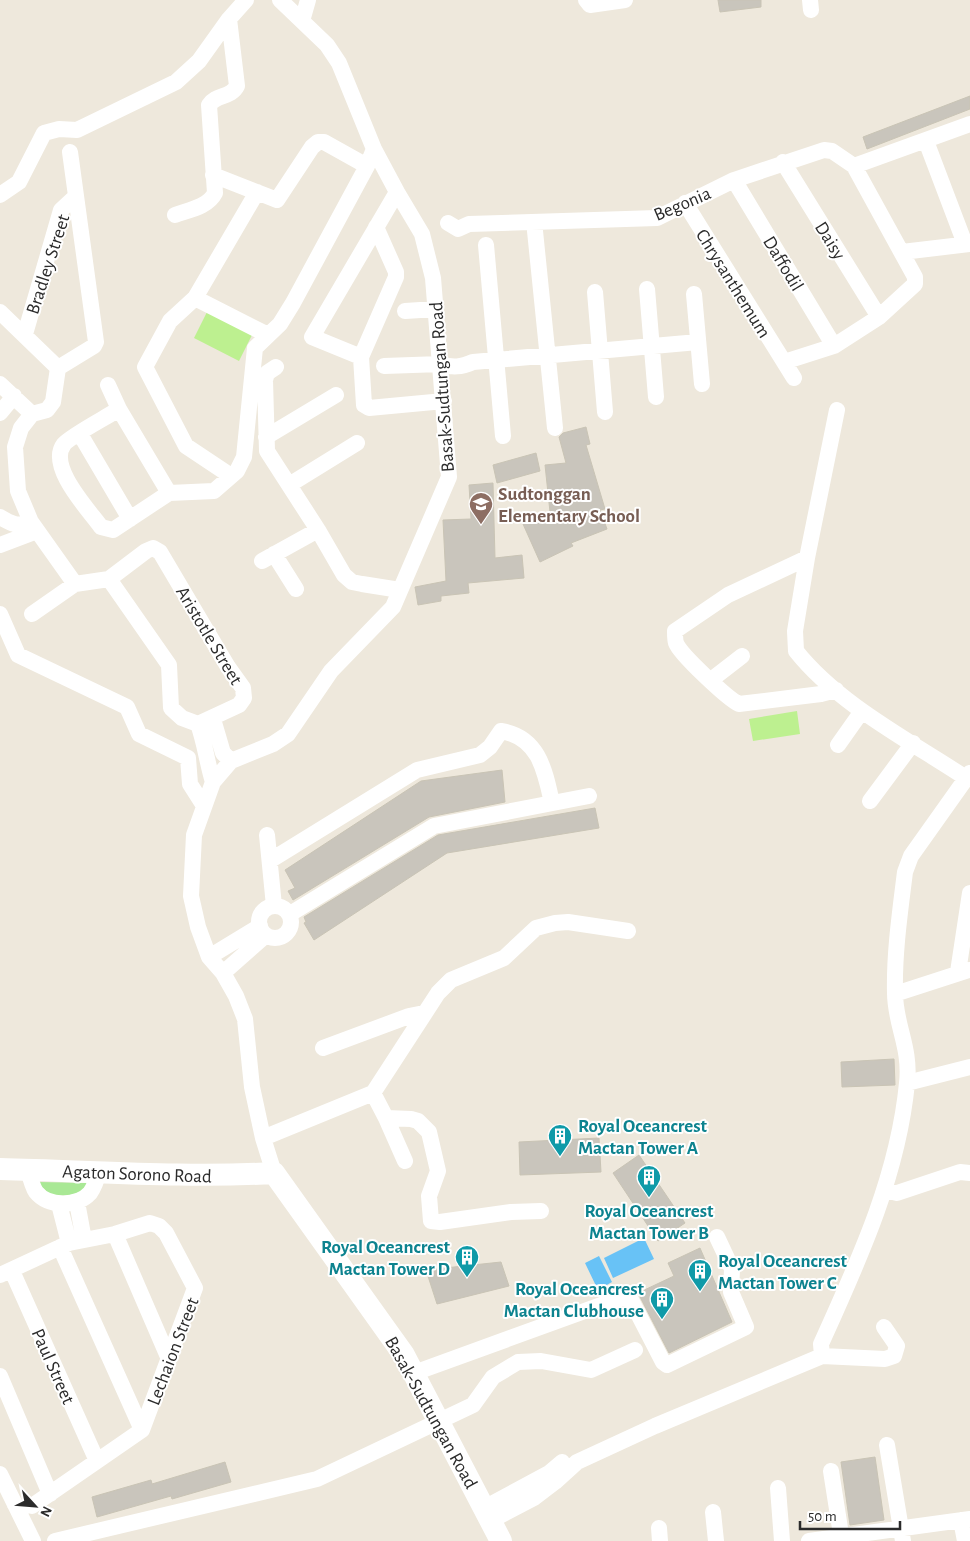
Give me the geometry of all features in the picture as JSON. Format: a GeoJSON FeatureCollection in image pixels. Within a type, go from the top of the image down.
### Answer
{"type":"FeatureCollection","features":[{"type":"Feature","properties":{"kind":"street"},"geometry":{"type":"LineString","coordinates":[[0,195],[19,182],[44,133],[58,129],[77,130],[176,82],[199,61],[229,19],[246,0]]}},
{"type":"Feature","properties":{"kind":"street","name":"Basak-Sudtungan Road"},"geometry":{"type":"LineString","coordinates":[[280,0],[327,45],[339,63],[374,149],[396,192],[420,227],[433,278],[449,477],[393,606],[331,671],[288,734],[273,744],[231,761],[213,782],[194,835],[191,896],[198,927],[209,957],[223,973],[236,996],[245,1019],[252,1087],[263,1138],[274,1173],[393,1338],[414,1373],[502,1541]]}},
{"type":"Feature","properties":{"kind":"street"},"geometry":{"type":"LineString","coordinates":[[302,21],[308,0]]}},
{"type":"Feature","properties":{"kind":"street"},"geometry":{"type":"LineString","coordinates":[[586,0],[590,5],[625,0]]}},
{"type":"Feature","properties":{"kind":"street"},"geometry":{"type":"LineString","coordinates":[[175,215],[212,200],[215,193],[209,105],[213,99],[230,94],[237,86],[229,19]]}},
{"type":"Feature","properties":{"kind":"street"},"geometry":{"type":"LineString","coordinates":[[784,362],[834,346],[879,317],[915,284],[915,277],[854,166],[970,124]]}},
{"type":"Feature","properties":{"kind":"street"},"geometry":{"type":"LineString","coordinates":[[902,252],[968,244],[926,141]]}},
{"type":"Feature","properties":{"kind":"street"},"geometry":{"type":"LineString","coordinates":[[213,175],[277,200],[312,146],[318,142],[324,142],[367,166]]}},
{"type":"Feature","properties":{"kind":"street"},"geometry":{"type":"LineString","coordinates":[[120,409],[64,443],[59,455],[59,460],[70,484],[101,527],[113,530],[169,493],[214,491],[231,476],[244,457],[255,348],[280,324],[293,303],[367,166],[374,149]]}},
{"type":"Feature","properties":{"kind":"street","name":"Begonia"},"geometry":{"type":"LineString","coordinates":[[420,227],[657,218],[734,180],[783,162],[824,150],[837,153],[854,166]]}},
{"type":"Feature","properties":{"kind":"street"},"geometry":{"type":"LineString","coordinates":[[58,368],[94,346],[96,342],[70,152]]}},
{"type":"Feature","properties":{"kind":"street","name":"Daisy"},"geometry":{"type":"LineString","coordinates":[[783,162],[879,317]]}},
{"type":"Feature","properties":{"kind":"street","name":"Daffodil"},"geometry":{"type":"LineString","coordinates":[[734,180],[834,346]]}},
{"type":"Feature","properties":{"kind":"street"},"geometry":{"type":"LineString","coordinates":[[231,476],[186,446],[145,367],[170,321],[195,298],[257,192]]}},
{"type":"Feature","properties":{"kind":"street"},"geometry":{"type":"LineString","coordinates":[[361,357],[312,337],[396,192]]}},
{"type":"Feature","properties":{"kind":"street","name":"Bradley Street"},"geometry":{"type":"LineString","coordinates":[[25,334],[61,210],[75,198]]}},
{"type":"Feature","properties":{"kind":"street","name":"Chrysanthemum"},"geometry":{"type":"LineString","coordinates":[[685,203],[794,378]]}},
{"type":"Feature","properties":{"kind":"street"},"geometry":{"type":"LineString","coordinates":[[376,227],[396,272],[396,278],[361,357],[362,393],[366,407],[444,401]]}},
{"type":"Feature","properties":{"kind":"street"},"geometry":{"type":"LineString","coordinates":[[535,231],[555,428]]}},
{"type":"Feature","properties":{"kind":"street"},"geometry":{"type":"LineString","coordinates":[[486,245],[504,436]]}},
{"type":"Feature","properties":{"kind":"street"},"geometry":{"type":"LineString","coordinates":[[647,290],[656,397]]}},
{"type":"Feature","properties":{"kind":"street"},"geometry":{"type":"LineString","coordinates":[[595,292],[605,412]]}},
{"type":"Feature","properties":{"kind":"street"},"geometry":{"type":"LineString","coordinates":[[694,294],[702,384]]}},
{"type":"Feature","properties":{"kind":"street"},"geometry":{"type":"LineString","coordinates":[[195,298],[268,335]]}},
{"type":"Feature","properties":{"kind":"street"},"geometry":{"type":"LineString","coordinates":[[405,311],[436,309]]}},
{"type":"Feature","properties":{"kind":"street"},"geometry":{"type":"LineString","coordinates":[[0,312],[25,334],[58,368]]}},
{"type":"Feature","properties":{"kind":"street"},"geometry":{"type":"LineString","coordinates":[[384,366],[441,364],[456,359],[473,362],[698,342]]}},
{"type":"Feature","properties":{"kind":"street"},"geometry":{"type":"LineString","coordinates":[[276,367],[267,373],[265,380],[267,451],[318,530],[344,575],[352,582],[400,590]]}},
{"type":"Feature","properties":{"kind":"street"},"geometry":{"type":"LineString","coordinates":[[58,368],[54,402],[47,410],[32,414],[21,428],[15,447],[18,490],[34,527],[75,584]]}},
{"type":"Feature","properties":{"kind":"street"},"geometry":{"type":"LineString","coordinates":[[0,384],[32,414]]}},
{"type":"Feature","properties":{"kind":"street"},"geometry":{"type":"LineString","coordinates":[[108,385],[169,493]]}},
{"type":"Feature","properties":{"kind":"street"},"geometry":{"type":"LineString","coordinates":[[266,438],[336,395]]}},
{"type":"Feature","properties":{"kind":"street"},"geometry":{"type":"LineString","coordinates":[[0,413],[14,396]]}},
{"type":"Feature","properties":{"kind":"street"},"geometry":{"type":"LineString","coordinates":[[821,1350],[866,1244],[885,1190],[907,1083],[908,1062],[906,1043],[900,1024],[895,994],[905,872],[912,856],[968,775],[862,711],[836,690],[796,650],[796,631],[807,558],[837,410]]}},
{"type":"Feature","properties":{"kind":"street"},"geometry":{"type":"LineString","coordinates":[[80,434],[130,519]]}},
{"type":"Feature","properties":{"kind":"street"},"geometry":{"type":"LineString","coordinates":[[289,484],[357,443]]}},
{"type":"Feature","properties":{"kind":"street"},"geometry":{"type":"LineString","coordinates":[[0,517],[13,525],[34,527]]}},
{"type":"Feature","properties":{"kind":"street"},"geometry":{"type":"LineString","coordinates":[[0,545],[34,527]]}},
{"type":"Feature","properties":{"kind":"street"},"geometry":{"type":"LineString","coordinates":[[296,589],[268,558],[318,530]]}},
{"type":"Feature","properties":{"kind":"street","name":"Aristotle Street"},"geometry":{"type":"LineString","coordinates":[[109,579],[146,551],[154,548],[160,552],[228,667],[243,688],[244,698],[239,705],[200,722]]}},
{"type":"Feature","properties":{"kind":"street"},"geometry":{"type":"LineString","coordinates":[[807,558],[728,595],[675,631],[676,644],[697,669],[711,680],[731,701],[739,704],[821,694],[836,690]]}},
{"type":"Feature","properties":{"kind":"street"},"geometry":{"type":"LineString","coordinates":[[32,614],[75,584],[109,579],[169,665],[172,708],[200,722],[231,761]]}},
{"type":"Feature","properties":{"kind":"street"},"geometry":{"type":"LineString","coordinates":[[0,614],[3,617],[3,635],[18,655],[127,707],[139,734],[188,758],[190,784],[204,806]]}},
{"type":"Feature","properties":{"kind":"street"},"geometry":{"type":"LineString","coordinates":[[711,680],[742,656]]}},
{"type":"Feature","properties":{"kind":"street"},"geometry":{"type":"LineString","coordinates":[[838,745],[862,711]]}},
{"type":"Feature","properties":{"kind":"street"},"geometry":{"type":"LineString","coordinates":[[200,722],[207,763],[213,782]]}},
{"type":"Feature","properties":{"kind":"street"},"geometry":{"type":"LineString","coordinates":[[271,860],[416,770],[480,755],[490,747],[501,731],[511,732],[526,741],[537,753],[544,769],[552,803]]}},
{"type":"Feature","properties":{"kind":"street"},"geometry":{"type":"LineString","coordinates":[[870,801],[913,743]]}},
{"type":"Feature","properties":{"kind":"street"},"geometry":{"type":"LineString","coordinates":[[290,914],[434,826],[589,796]]}},
{"type":"Feature","properties":{"kind":"street"},"geometry":{"type":"LineString","coordinates":[[267,835],[271,860],[274,906]]}},
{"type":"Feature","properties":{"kind":"street"},"geometry":{"type":"LineString","coordinates":[[895,994],[964,971],[970,893]]}},
{"type":"Feature","properties":{"kind":"street"},"geometry":{"type":"LineString","coordinates":[[274,906],[283,907],[290,914],[292,925],[286,934],[276,938],[263,930],[259,920],[264,910],[274,906]]}},
{"type":"Feature","properties":{"kind":"street"},"geometry":{"type":"LineString","coordinates":[[263,1138],[373,1093],[424,1013],[450,980],[504,958],[536,928],[554,923],[568,922],[628,931]]}},
{"type":"Feature","properties":{"kind":"street"},"geometry":{"type":"LineString","coordinates":[[209,957],[263,930]]}},
{"type":"Feature","properties":{"kind":"street"},"geometry":{"type":"LineString","coordinates":[[223,973],[263,930]]}},
{"type":"Feature","properties":{"kind":"street"},"geometry":{"type":"LineString","coordinates":[[323,1048],[409,1016],[424,1013]]}},
{"type":"Feature","properties":{"kind":"street"},"geometry":{"type":"LineString","coordinates":[[907,1083],[970,1067]]}},
{"type":"Feature","properties":{"kind":"street"},"geometry":{"type":"LineString","coordinates":[[373,1093],[405,1161]]}},
{"type":"Feature","properties":{"kind":"street"},"geometry":{"type":"LineString","coordinates":[[386,1118],[418,1121],[429,1132],[438,1171],[429,1196],[431,1221],[440,1222],[511,1212],[541,1211]]}},
{"type":"Feature","properties":{"kind":"street","name":"Agaton Sorono Road"},"geometry":{"type":"LineString","coordinates":[[0,1168],[176,1176],[274,1173]]}},
{"type":"Feature","properties":{"kind":"street"},"geometry":{"type":"LineString","coordinates":[[28,1169],[36,1191],[42,1197],[59,1204],[77,1202],[92,1189],[98,1171]]}},
{"type":"Feature","properties":{"kind":"street"},"geometry":{"type":"LineString","coordinates":[[885,1190],[897,1193],[960,1172],[970,1173]]}},
{"type":"Feature","properties":{"kind":"street"},"geometry":{"type":"LineString","coordinates":[[71,1243],[77,1202]]}},
{"type":"Feature","properties":{"kind":"street"},"geometry":{"type":"LineString","coordinates":[[59,1204],[71,1243],[142,1430]]}},
{"type":"Feature","properties":{"kind":"street","name":"Lechaion Street"},"geometry":{"type":"LineString","coordinates":[[6,1273],[71,1243],[116,1234],[150,1223],[159,1226],[166,1233],[195,1288],[142,1430],[32,1506]]}},
{"type":"Feature","properties":{"kind":"street"},"geometry":{"type":"LineString","coordinates":[[116,1234],[169,1359]]}},
{"type":"Feature","properties":{"kind":"street"},"geometry":{"type":"LineString","coordinates":[[414,1373],[626,1296],[632,1300],[664,1362],[668,1365],[746,1327],[731,1292],[732,1269],[717,1237]]}},
{"type":"Feature","properties":{"kind":"street","name":"Paul Street"},"geometry":{"type":"LineString","coordinates":[[6,1273],[97,1461]]}},
{"type":"Feature","properties":{"kind":"street"},"geometry":{"type":"LineString","coordinates":[[487,1515],[534,1498],[569,1455],[821,1350],[885,1359],[894,1356],[897,1346],[884,1327]]}},
{"type":"Feature","properties":{"kind":"street"},"geometry":{"type":"LineString","coordinates":[[55,1541],[317,1479],[473,1405],[493,1377],[518,1362],[541,1361],[591,1370],[635,1350]]}},
{"type":"Feature","properties":{"kind":"street"},"geometry":{"type":"LineString","coordinates":[[0,1376],[50,1494]]}},
{"type":"Feature","properties":{"kind":"street"},"geometry":{"type":"LineString","coordinates":[[887,1445],[902,1535]]}},
{"type":"Feature","properties":{"kind":"street"},"geometry":{"type":"LineString","coordinates":[[831,1471],[842,1538]]}},
{"type":"Feature","properties":{"kind":"street"},"geometry":{"type":"LineString","coordinates":[[0,1474],[33,1541]]}},
{"type":"Feature","properties":{"kind":"street"},"geometry":{"type":"LineString","coordinates":[[778,1488],[782,1541]]}},
{"type":"Feature","properties":{"kind":"street"},"geometry":{"type":"LineString","coordinates":[[713,1512],[716,1541]]}},
{"type":"Feature","properties":{"kind":"street"},"geometry":{"type":"LineString","coordinates":[[862,1541],[966,1526]]}},
{"type":"Feature","properties":{"kind":"street"},"geometry":{"type":"LineString","coordinates":[[809,1541],[902,1535]]}},
{"type":"Feature","properties":{"kind":"green space"},"geometry":{"type":"Polygon","coordinates":[[[208,310],[253,333],[239,361],[194,338],[208,310]]]}},
{"type":"Feature","properties":{"kind":"green space"},"geometry":{"type":"Polygon","coordinates":[[[797,711],[800,734],[753,741],[749,719],[797,711]]]}},
{"type":"Feature","properties":{"kind":"green space"},"geometry":{"type":"Polygon","coordinates":[[[37,1182],[91,1183],[77,1193],[62,1196],[50,1195],[37,1182]]]}},
{"type":"Feature","properties":{"kind":"water"},"geometry":{"type":"Polygon","coordinates":[[[644,1238],[654,1259],[613,1278],[604,1258],[644,1238]]]}},
{"type":"Feature","properties":{"kind":"water"},"geometry":{"type":"Polygon","coordinates":[[[599,1256],[612,1282],[598,1290],[585,1263],[599,1256]]]}},
{"type":"Feature","properties":{"kind":"building"},"geometry":{"type":"Polygon","coordinates":[[[718,0],[761,0],[761,7],[720,12],[718,0]]]}},
{"type":"Feature","properties":{"kind":"building"},"geometry":{"type":"Polygon","coordinates":[[[970,96],[970,109],[867,149],[863,137],[970,96]]]}},
{"type":"Feature","properties":{"kind":"building"},"geometry":{"type":"Polygon","coordinates":[[[586,427],[590,444],[586,445],[605,509],[600,510],[607,529],[571,543],[573,546],[540,562],[523,524],[550,512],[545,465],[566,463],[559,437],[563,433],[586,427]]]}},
{"type":"Feature","properties":{"kind":"building"},"geometry":{"type":"Polygon","coordinates":[[[536,453],[540,471],[497,483],[493,465],[536,453]]]}},
{"type":"Feature","properties":{"kind":"building"},"geometry":{"type":"Polygon","coordinates":[[[493,483],[495,558],[522,555],[524,578],[468,583],[469,593],[441,596],[441,601],[418,605],[415,587],[446,581],[443,520],[471,519],[469,485],[493,483]]]}},
{"type":"Feature","properties":{"kind":"building"},"geometry":{"type":"Polygon","coordinates":[[[502,770],[505,802],[429,817],[293,900],[288,891],[295,888],[285,870],[421,781],[502,770]]]}},
{"type":"Feature","properties":{"kind":"building"},"geometry":{"type":"Polygon","coordinates":[[[595,808],[599,828],[447,853],[314,940],[304,923],[306,922],[304,917],[438,835],[595,808]]]}},
{"type":"Feature","properties":{"kind":"building"},"geometry":{"type":"Polygon","coordinates":[[[894,1059],[895,1085],[842,1087],[841,1062],[894,1059]]]}},
{"type":"Feature","properties":{"kind":"building","name":"Royal Oceancrest Mactan Tower A"},"geometry":{"type":"Polygon","coordinates":[[[599,1138],[601,1172],[520,1175],[519,1142],[599,1138]]]}},
{"type":"Feature","properties":{"kind":"building","name":"Royal Oceancrest Mactan Tower B"},"geometry":{"type":"Polygon","coordinates":[[[639,1155],[685,1223],[658,1241],[613,1173],[639,1155]]]}},
{"type":"Feature","properties":{"kind":"building"},"geometry":{"type":"Polygon","coordinates":[[[700,1248],[732,1322],[669,1353],[638,1293],[674,1276],[668,1263],[700,1248]]]}},
{"type":"Feature","properties":{"kind":"building","name":"Royal Oceancrest Mactan Tower D"},"geometry":{"type":"Polygon","coordinates":[[[501,1262],[509,1286],[437,1304],[426,1270],[501,1262]]]}},
{"type":"Feature","properties":{"kind":"building"},"geometry":{"type":"Polygon","coordinates":[[[875,1457],[884,1520],[850,1525],[841,1462],[875,1457]]]}},
{"type":"Feature","properties":{"kind":"building"},"geometry":{"type":"Polygon","coordinates":[[[225,1462],[231,1482],[172,1499],[171,1496],[97,1517],[92,1497],[151,1480],[152,1484],[225,1462]]]}},
{"type":"Feature","properties":{"kind":"place","name":"Sudtonggan Elementary School"},"geometry":{"type":"Point","coordinates":[481,525]}},
{"type":"Feature","properties":{"kind":"place","name":"Royal Oceancrest Mactan Tower A"},"geometry":{"type":"Point","coordinates":[560,1157]}},
{"type":"Feature","properties":{"kind":"place","name":"Royal Oceancrest Mactan Tower B"},"geometry":{"type":"Point","coordinates":[649,1198]}},
{"type":"Feature","properties":{"kind":"place","name":"Royal Oceancrest Mactan Tower D"},"geometry":{"type":"Point","coordinates":[467,1278]}},
{"type":"Feature","properties":{"kind":"place","name":"Royal Oceancrest Mactan Tower C"},"geometry":{"type":"Point","coordinates":[700,1292]}},
{"type":"Feature","properties":{"kind":"place","name":"Royal Oceancrest Mactan Clubhouse"},"geometry":{"type":"Point","coordinates":[662,1320]}}]}
